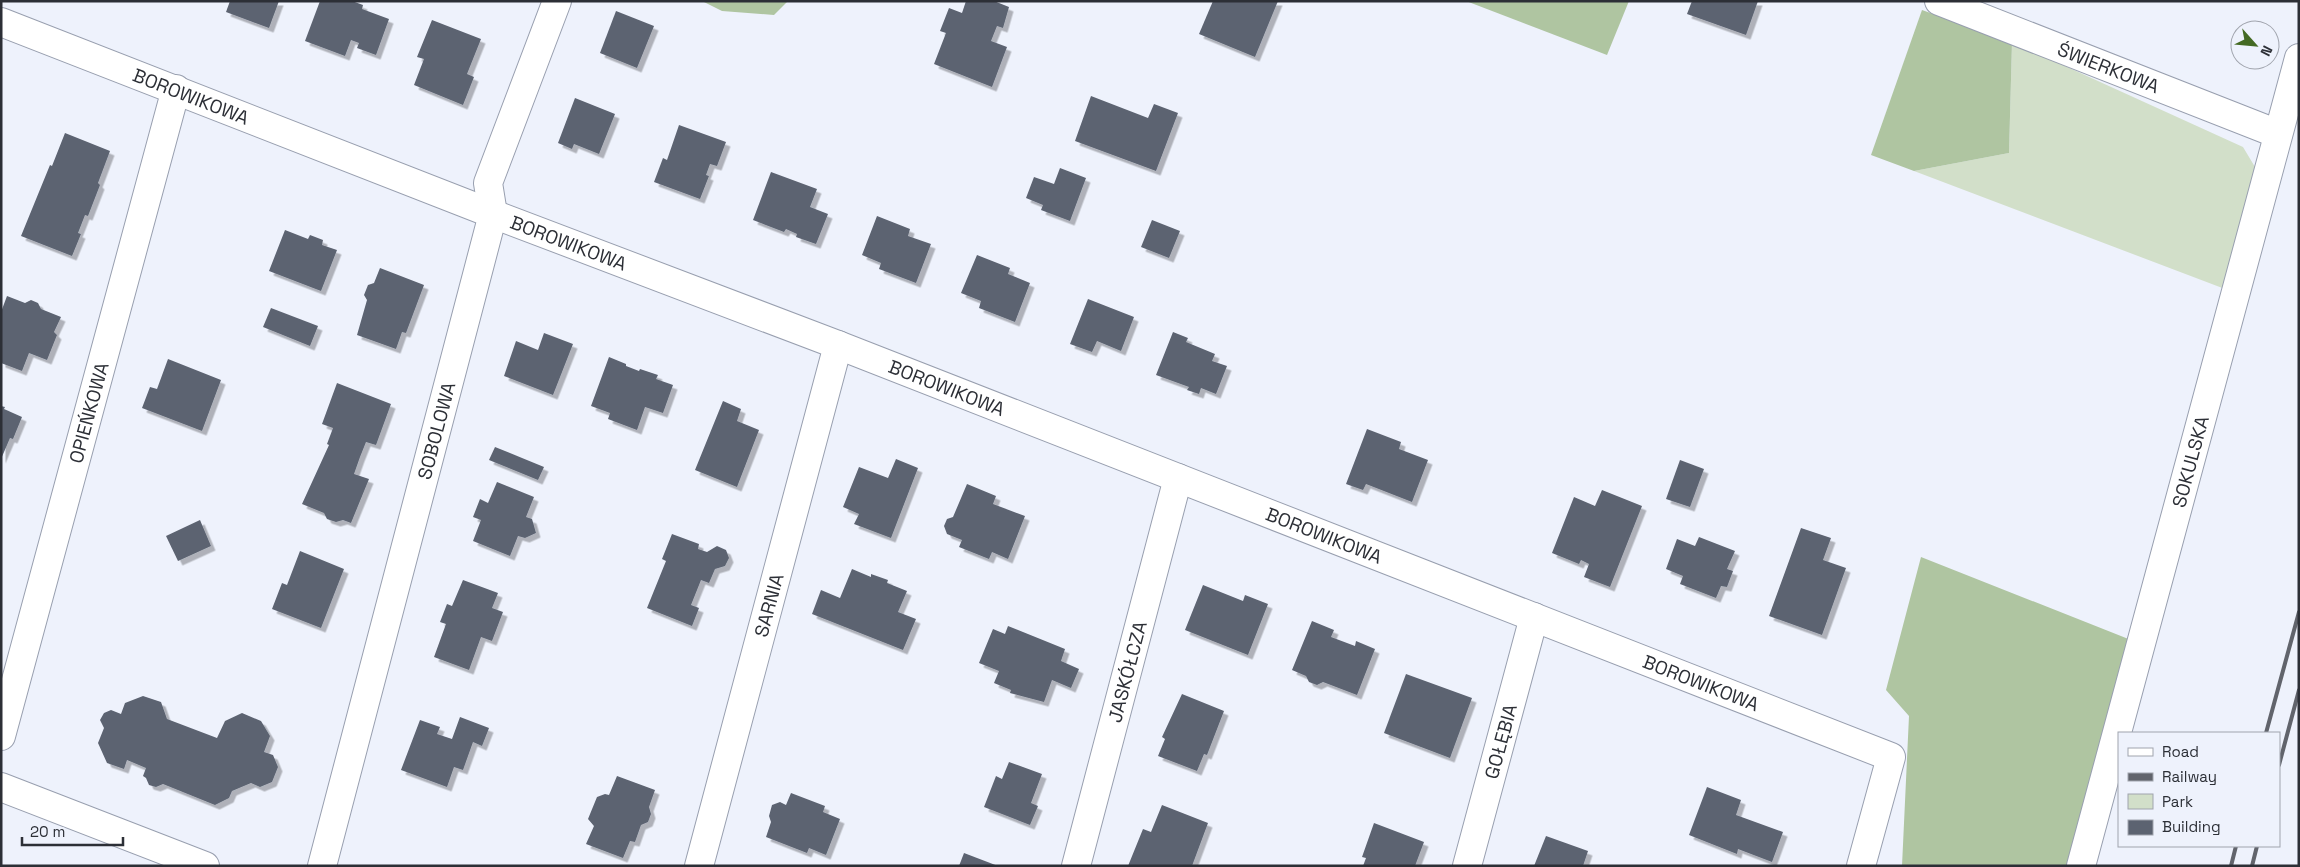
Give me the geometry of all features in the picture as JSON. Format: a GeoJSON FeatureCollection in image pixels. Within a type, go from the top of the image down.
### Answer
{"type":"FeatureCollection","features":[{"type":"Feature","properties":{"kind":"street","name":"SOBOLOWA"},"geometry":{"type":"LineString","coordinates":[[322,866],[492,214],[488,183],[557,1]]}},
{"type":"Feature","properties":{"kind":"street","name":"ŚWIERKOWA"},"geometry":{"type":"LineString","coordinates":[[1939,1],[2278,134]]}},
{"type":"Feature","properties":{"kind":"street","name":"BOROWIKOWA"},"geometry":{"type":"LineString","coordinates":[[1,22],[492,214],[838,345],[1891,757],[1860,866]]}},
{"type":"Feature","properties":{"kind":"street","name":"SOKULSKA"},"geometry":{"type":"LineString","coordinates":[[2081,866],[2299,58]]}},
{"type":"Feature","properties":{"kind":"street","name":"OPIEŃKOWA"},"geometry":{"type":"LineString","coordinates":[[1,736],[176,89]]}},
{"type":"Feature","properties":{"kind":"street","name":"SARNIA"},"geometry":{"type":"LineString","coordinates":[[699,866],[838,345]]}},
{"type":"Feature","properties":{"kind":"street","name":"JASKÓŁCZA"},"geometry":{"type":"LineString","coordinates":[[1076,866],[1178,478]]}},
{"type":"Feature","properties":{"kind":"street","name":"GOŁĘBIA"},"geometry":{"type":"LineString","coordinates":[[1467,866],[1534,618]]}},
{"type":"Feature","properties":{"kind":"street"},"geometry":{"type":"LineString","coordinates":[[1,787],[206,866]]}},
{"type":"Feature","properties":{"kind":"green space"},"geometry":{"type":"Polygon","coordinates":[[[702,1],[788,1],[774,15],[722,11],[702,1]]]}},
{"type":"Feature","properties":{"kind":"green space"},"geometry":{"type":"Polygon","coordinates":[[[1466,1],[1629,1],[1607,55],[1466,1]]]}},
{"type":"Feature","properties":{"kind":"green space"},"geometry":{"type":"Polygon","coordinates":[[[1922,10],[2012,42],[2009,153],[1914,171],[1871,155],[1922,10]]]}},
{"type":"Feature","properties":{"kind":"green space"},"geometry":{"type":"Polygon","coordinates":[[[2012,42],[2243,147],[2255,167],[2225,289],[1914,171],[2009,153],[2012,42]]]}},
{"type":"Feature","properties":{"kind":"green space"},"geometry":{"type":"Polygon","coordinates":[[[1921,557],[2131,640],[2072,866],[1902,866],[1909,716],[1886,690],[1921,557]]]}},
{"type":"Feature","properties":{"kind":"building"},"geometry":{"type":"Polygon","coordinates":[[[230,1],[279,1],[269,28],[226,12],[230,1]]]}},
{"type":"Feature","properties":{"kind":"building"},"geometry":{"type":"Polygon","coordinates":[[[320,1],[352,1],[363,5],[362,9],[389,19],[376,55],[357,48],[359,43],[351,40],[345,56],[305,41],[320,1]]]}},
{"type":"Feature","properties":{"kind":"building"},"geometry":{"type":"Polygon","coordinates":[[[966,1],[994,1],[1009,7],[1003,28],[997,26],[991,41],[1007,47],[992,87],[934,64],[946,33],[940,31],[949,8],[962,13],[966,1]]]}},
{"type":"Feature","properties":{"kind":"building"},"geometry":{"type":"Polygon","coordinates":[[[1213,1],[1278,1],[1255,57],[1199,34],[1213,1]]]}},
{"type":"Feature","properties":{"kind":"building"},"geometry":{"type":"Polygon","coordinates":[[[1692,1],[1758,1],[1746,35],[1687,14],[1692,1]]]}},
{"type":"Feature","properties":{"kind":"building"},"geometry":{"type":"Polygon","coordinates":[[[616,11],[654,26],[637,68],[600,53],[616,11]]]}},
{"type":"Feature","properties":{"kind":"building"},"geometry":{"type":"Polygon","coordinates":[[[432,20],[481,39],[467,74],[474,77],[463,105],[414,85],[424,59],[417,57],[432,20]]]}},
{"type":"Feature","properties":{"kind":"building"},"geometry":{"type":"Polygon","coordinates":[[[1091,96],[1148,118],[1154,104],[1178,113],[1156,171],[1075,141],[1091,96]]]}},
{"type":"Feature","properties":{"kind":"building"},"geometry":{"type":"Polygon","coordinates":[[[575,98],[615,114],[599,154],[574,144],[572,149],[558,143],[575,98]]]}},
{"type":"Feature","properties":{"kind":"building"},"geometry":{"type":"Polygon","coordinates":[[[679,125],[726,142],[717,166],[710,164],[706,175],[709,176],[700,199],[654,182],[663,158],[667,160],[679,125]]]}},
{"type":"Feature","properties":{"kind":"building"},"geometry":{"type":"Polygon","coordinates":[[[65,133],[110,151],[88,216],[85,215],[78,233],[81,234],[72,256],[21,236],[65,133]]]}},
{"type":"Feature","properties":{"kind":"building"},"geometry":{"type":"Polygon","coordinates":[[[1060,168],[1086,178],[1070,221],[1041,210],[1043,205],[1026,198],[1034,177],[1054,184],[1060,168]]]}},
{"type":"Feature","properties":{"kind":"building"},"geometry":{"type":"Polygon","coordinates":[[[771,172],[817,189],[810,207],[828,214],[816,244],[796,237],[797,234],[786,229],[784,232],[753,220],[771,172]]]}},
{"type":"Feature","properties":{"kind":"building"},"geometry":{"type":"Polygon","coordinates":[[[877,216],[910,229],[908,236],[931,244],[916,283],[879,269],[881,263],[862,255],[877,216]]]}},
{"type":"Feature","properties":{"kind":"building"},"geometry":{"type":"Polygon","coordinates":[[[1152,220],[1180,231],[1169,258],[1141,247],[1152,220]]]}},
{"type":"Feature","properties":{"kind":"building"},"geometry":{"type":"Polygon","coordinates":[[[285,230],[308,239],[310,235],[323,240],[322,245],[337,250],[321,291],[269,271],[285,230]]]}},
{"type":"Feature","properties":{"kind":"building"},"geometry":{"type":"Polygon","coordinates":[[[977,255],[1010,268],[1008,274],[1030,283],[1015,322],[979,308],[981,301],[961,293],[977,255]]]}},
{"type":"Feature","properties":{"kind":"building"},"geometry":{"type":"Polygon","coordinates":[[[380,268],[424,285],[406,333],[402,332],[396,349],[357,335],[367,300],[364,295],[368,285],[374,283],[380,268]]]}},
{"type":"Feature","properties":{"kind":"building"},"geometry":{"type":"Polygon","coordinates":[[[7,296],[25,303],[31,300],[38,303],[41,309],[61,317],[54,332],[57,335],[47,360],[29,353],[22,371],[1,363],[1,312],[7,296]]]}},
{"type":"Feature","properties":{"kind":"building"},"geometry":{"type":"Polygon","coordinates":[[[1088,299],[1134,317],[1121,351],[1097,341],[1092,352],[1070,344],[1088,299]]]}},
{"type":"Feature","properties":{"kind":"building"},"geometry":{"type":"Polygon","coordinates":[[[271,308],[318,326],[310,346],[263,327],[271,308]]]}},
{"type":"Feature","properties":{"kind":"building"},"geometry":{"type":"Polygon","coordinates":[[[1173,332],[1188,338],[1186,342],[1215,354],[1212,361],[1227,366],[1216,394],[1201,388],[1199,394],[1187,390],[1189,387],[1156,375],[1173,332]]]}},
{"type":"Feature","properties":{"kind":"building"},"geometry":{"type":"Polygon","coordinates":[[[544,333],[573,344],[553,395],[504,376],[516,341],[538,350],[544,333]]]}},
{"type":"Feature","properties":{"kind":"building"},"geometry":{"type":"Polygon","coordinates":[[[609,357],[639,371],[640,369],[658,375],[656,379],[673,385],[663,413],[645,407],[637,430],[608,419],[610,413],[591,406],[609,357]]]}},
{"type":"Feature","properties":{"kind":"building"},"geometry":{"type":"Polygon","coordinates":[[[168,359],[221,380],[202,431],[142,408],[150,387],[157,389],[168,359]]]}},
{"type":"Feature","properties":{"kind":"building"},"geometry":{"type":"Polygon","coordinates":[[[337,383],[391,404],[376,445],[366,442],[354,474],[369,479],[351,523],[343,520],[336,522],[327,519],[324,513],[302,504],[329,445],[327,444],[333,428],[322,424],[337,383]]]}},
{"type":"Feature","properties":{"kind":"building"},"geometry":{"type":"Polygon","coordinates":[[[723,401],[741,409],[737,421],[759,430],[737,487],[695,470],[723,401]]]}},
{"type":"Feature","properties":{"kind":"building"},"geometry":{"type":"Polygon","coordinates":[[[1,406],[22,417],[13,439],[10,438],[1,459],[1,406]]]}},
{"type":"Feature","properties":{"kind":"building"},"geometry":{"type":"Polygon","coordinates":[[[1367,429],[1401,442],[1399,449],[1428,460],[1412,502],[1366,484],[1363,490],[1346,484],[1367,429]]]}},
{"type":"Feature","properties":{"kind":"building"},"geometry":{"type":"Polygon","coordinates":[[[495,447],[544,467],[538,480],[489,460],[495,447]]]}},
{"type":"Feature","properties":{"kind":"building"},"geometry":{"type":"Polygon","coordinates":[[[896,459],[918,468],[891,538],[854,524],[859,514],[843,507],[859,467],[888,478],[896,459]]]}},
{"type":"Feature","properties":{"kind":"building"},"geometry":{"type":"Polygon","coordinates":[[[1680,460],[1704,469],[1690,507],[1666,499],[1680,460]]]}},
{"type":"Feature","properties":{"kind":"building"},"geometry":{"type":"Polygon","coordinates":[[[497,482],[534,497],[526,517],[532,519],[536,533],[525,538],[518,536],[510,556],[473,541],[481,520],[473,517],[480,499],[488,503],[497,482]]]}},
{"type":"Feature","properties":{"kind":"building"},"geometry":{"type":"Polygon","coordinates":[[[967,484],[996,496],[993,504],[1025,516],[1008,559],[992,552],[989,559],[959,547],[962,540],[947,534],[944,526],[947,519],[953,517],[967,484]]]}},
{"type":"Feature","properties":{"kind":"building"},"geometry":{"type":"Polygon","coordinates":[[[1602,490],[1642,506],[1610,587],[1584,577],[1589,564],[1581,560],[1579,564],[1552,553],[1574,497],[1595,506],[1602,490]]]}},
{"type":"Feature","properties":{"kind":"building"},"geometry":{"type":"Polygon","coordinates":[[[200,520],[211,546],[178,561],[166,536],[200,520]]]}},
{"type":"Feature","properties":{"kind":"building"},"geometry":{"type":"Polygon","coordinates":[[[1801,528],[1831,538],[1823,560],[1846,568],[1822,635],[1769,616],[1801,528]]]}},
{"type":"Feature","properties":{"kind":"building"},"geometry":{"type":"Polygon","coordinates":[[[672,534],[699,544],[698,549],[707,552],[717,546],[726,550],[729,558],[725,566],[715,569],[709,583],[701,580],[691,605],[699,608],[692,626],[647,608],[666,561],[662,559],[672,534]]]}},
{"type":"Feature","properties":{"kind":"building"},"geometry":{"type":"Polygon","coordinates":[[[1699,537],[1735,551],[1727,569],[1733,571],[1727,587],[1721,586],[1716,598],[1680,584],[1683,576],[1666,569],[1677,539],[1695,546],[1699,537]]]}},
{"type":"Feature","properties":{"kind":"building"},"geometry":{"type":"Polygon","coordinates":[[[300,551],[344,569],[321,628],[272,609],[282,583],[287,585],[300,551]]]}},
{"type":"Feature","properties":{"kind":"building"},"geometry":{"type":"Polygon","coordinates":[[[852,569],[871,577],[871,574],[888,580],[887,583],[907,591],[898,612],[916,619],[903,650],[812,614],[821,590],[840,598],[852,569]]]}},
{"type":"Feature","properties":{"kind":"building"},"geometry":{"type":"Polygon","coordinates":[[[463,580],[498,593],[492,608],[503,612],[492,641],[481,637],[469,670],[434,657],[446,624],[440,622],[447,604],[452,606],[463,580]]]}},
{"type":"Feature","properties":{"kind":"building"},"geometry":{"type":"Polygon","coordinates":[[[1203,585],[1243,601],[1245,595],[1268,604],[1248,655],[1185,630],[1203,585]]]}},
{"type":"Feature","properties":{"kind":"building"},"geometry":{"type":"Polygon","coordinates":[[[1312,621],[1334,630],[1331,637],[1355,646],[1356,641],[1375,649],[1357,695],[1323,682],[1317,685],[1309,682],[1306,676],[1292,670],[1312,621]]]}},
{"type":"Feature","properties":{"kind":"building"},"geometry":{"type":"Polygon","coordinates":[[[1008,626],[1065,649],[1061,661],[1079,669],[1071,688],[1052,680],[1044,702],[1010,693],[1011,690],[994,683],[999,671],[979,663],[993,629],[1005,634],[1008,626]]]}},
{"type":"Feature","properties":{"kind":"building"},"geometry":{"type":"Polygon","coordinates":[[[1406,674],[1472,698],[1450,758],[1384,733],[1406,674]]]}},
{"type":"Feature","properties":{"kind":"building"},"geometry":{"type":"Polygon","coordinates":[[[1182,694],[1224,711],[1207,755],[1204,754],[1197,771],[1158,756],[1165,739],[1162,737],[1182,694]]]}},
{"type":"Feature","properties":{"kind":"building"},"geometry":{"type":"Polygon","coordinates":[[[143,696],[161,702],[167,719],[217,738],[225,721],[242,713],[261,721],[270,736],[264,752],[273,755],[278,767],[272,782],[260,787],[251,783],[232,791],[229,798],[215,805],[163,784],[156,787],[149,785],[143,776],[146,768],[127,760],[124,769],[107,763],[98,743],[104,728],[100,720],[104,713],[111,710],[121,714],[125,703],[143,696]]]}},
{"type":"Feature","properties":{"kind":"building"},"geometry":{"type":"Polygon","coordinates":[[[460,717],[489,728],[482,746],[473,742],[463,770],[454,767],[447,787],[401,770],[420,720],[440,727],[437,734],[452,739],[460,717]]]}},
{"type":"Feature","properties":{"kind":"building"},"geometry":{"type":"Polygon","coordinates":[[[1009,762],[1042,774],[1031,803],[1038,806],[1030,825],[984,807],[996,776],[1002,779],[1009,762]]]}},
{"type":"Feature","properties":{"kind":"building"},"geometry":{"type":"Polygon","coordinates":[[[617,776],[655,790],[649,807],[651,814],[648,822],[641,825],[635,842],[630,841],[623,858],[586,844],[594,826],[588,819],[597,797],[605,794],[609,795],[617,776]]]}},
{"type":"Feature","properties":{"kind":"building"},"geometry":{"type":"Polygon","coordinates":[[[1707,787],[1741,800],[1736,815],[1783,832],[1772,862],[1738,849],[1737,854],[1689,835],[1707,787]]]}},
{"type":"Feature","properties":{"kind":"building"},"geometry":{"type":"Polygon","coordinates":[[[791,793],[825,806],[823,812],[840,819],[826,855],[809,848],[807,853],[766,837],[771,822],[769,816],[772,805],[780,802],[786,805],[791,793]]]}},
{"type":"Feature","properties":{"kind":"building"},"geometry":{"type":"Polygon","coordinates":[[[1162,805],[1208,823],[1192,866],[1128,866],[1143,829],[1151,832],[1162,805]]]}},
{"type":"Feature","properties":{"kind":"building"},"geometry":{"type":"Polygon","coordinates":[[[1374,823],[1424,842],[1415,866],[1363,866],[1366,858],[1362,857],[1374,823]]]}},
{"type":"Feature","properties":{"kind":"building"},"geometry":{"type":"Polygon","coordinates":[[[1546,836],[1588,851],[1583,866],[1534,866],[1546,836]]]}},
{"type":"Feature","properties":{"kind":"building"},"geometry":{"type":"Polygon","coordinates":[[[964,853],[998,866],[959,866],[964,853]]]}},
{"type":"Feature","properties":{"kind":"railway"},"geometry":{"type":"LineString","coordinates":[[2266,732],[2299,612]]}},
{"type":"Feature","properties":{"kind":"railway"},"geometry":{"type":"LineString","coordinates":[[2280,761],[2299,690]]}},
{"type":"Feature","properties":{"kind":"railway"},"geometry":{"type":"LineString","coordinates":[[2231,866],[2236,847]]}},
{"type":"Feature","properties":{"kind":"railway"},"geometry":{"type":"LineString","coordinates":[[2252,866],[2257,847]]}}]}
